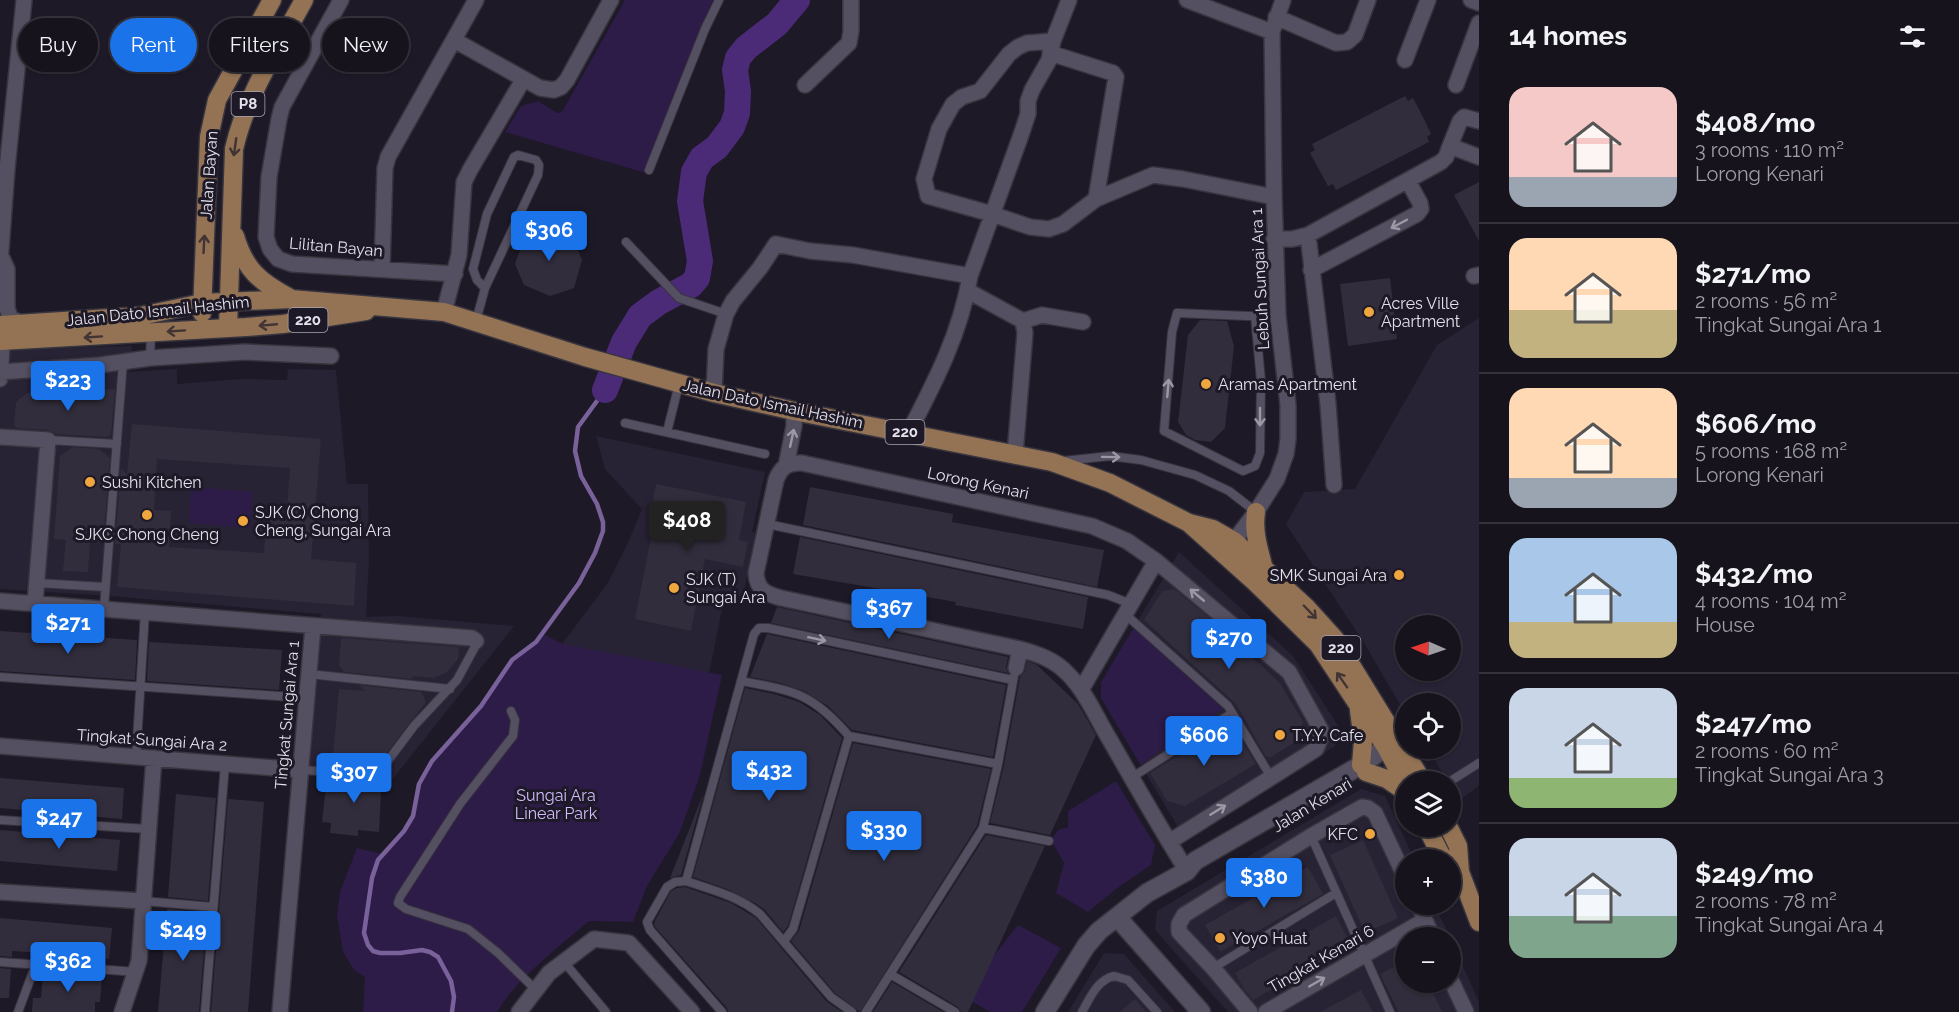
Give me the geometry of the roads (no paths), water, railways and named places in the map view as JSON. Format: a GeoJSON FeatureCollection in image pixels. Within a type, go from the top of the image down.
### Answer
{"type":"FeatureCollection","features":[{"type":"Feature","properties":{"kind":"main road","name":"Jalan Bayan"},"geometry":{"type":"LineString","coordinates":[[201,330],[209,137],[217,100],[272,0]]}},
{"type":"Feature","properties":{"kind":"main road","name":"Jalan Bayan"},"geometry":{"type":"LineString","coordinates":[[228,328],[234,149],[239,126],[247,104],[304,0]]}},
{"type":"Feature","properties":{"kind":"main road"},"geometry":{"type":"LineString","coordinates":[[231,220],[239,249],[253,273],[271,288],[291,299]]}},
{"type":"Feature","properties":{"kind":"main road","name":"Jalan Dato Ismail Hashim"},"geometry":{"type":"LineString","coordinates":[[6,331],[141,316],[202,303],[229,301],[291,299],[444,312],[585,357],[714,393],[1052,462],[1110,483],[1189,523],[1213,529],[1234,541],[1307,608],[1335,639],[1394,747],[1402,771]]}},
{"type":"Feature","properties":{"kind":"main road","name":"Jalan Dato Ismail Hashim"},"geometry":{"type":"LineString","coordinates":[[6,331],[151,333],[201,330],[284,324],[388,306]]}},
{"type":"Feature","properties":{"kind":"main road"},"geometry":{"type":"LineString","coordinates":[[1256,513],[1256,539],[1264,569]]}},
{"type":"Feature","properties":{"kind":"main road","name":"Jalan Dato Ismail Hashim"},"geometry":{"type":"LineString","coordinates":[[1189,523],[1256,583],[1318,644],[1358,702],[1414,771]]}},
{"type":"Feature","properties":{"kind":"main road"},"geometry":{"type":"LineString","coordinates":[[1223,554],[1234,541]]}},
{"type":"Feature","properties":{"kind":"main road"},"geometry":{"type":"LineString","coordinates":[[1358,702],[1363,733],[1364,768],[1395,784]]}},
{"type":"Feature","properties":{"kind":"main road"},"geometry":{"type":"LineString","coordinates":[[1454,837],[1479,922]]}},
{"type":"Feature","properties":{"kind":"street"},"geometry":{"type":"LineString","coordinates":[[0,379],[10,317],[7,308],[7,269],[1,261],[4,167],[24,0]]}},
{"type":"Feature","properties":{"kind":"street","name":"Lilitan Bayan"},"geometry":{"type":"LineString","coordinates":[[341,0],[282,107],[269,177],[266,237],[270,249],[278,259],[292,264],[454,274]]}},
{"type":"Feature","properties":{"kind":"street"},"geometry":{"type":"LineString","coordinates":[[382,269],[385,168],[388,157],[476,0]]}},
{"type":"Feature","properties":{"kind":"street"},"geometry":{"type":"LineString","coordinates":[[454,40],[523,80],[546,90],[554,90],[561,87],[611,0]]}},
{"type":"Feature","properties":{"kind":"street"},"geometry":{"type":"LineString","coordinates":[[805,85],[849,43],[851,0]]}},
{"type":"Feature","properties":{"kind":"street"},"geometry":{"type":"LineString","coordinates":[[909,432],[941,371],[968,291],[970,276],[1028,114],[1028,101],[1032,90],[1046,69],[1051,47],[1069,0]]}},
{"type":"Feature","properties":{"kind":"street"},"geometry":{"type":"LineString","coordinates":[[1187,0],[1336,43],[1352,40],[1368,0]]}},
{"type":"Feature","properties":{"kind":"street","name":"Lebuh Sungai Ara 1"},"geometry":{"type":"LineString","coordinates":[[1234,541],[1256,513],[1277,479],[1286,454],[1288,405],[1278,316],[1274,239],[1274,25],[1283,0]]}},
{"type":"Feature","properties":{"kind":"street"},"geometry":{"type":"LineString","coordinates":[[1405,60],[1428,0]]}},
{"type":"Feature","properties":{"kind":"street"},"geometry":{"type":"LineString","coordinates":[[1471,0],[1479,3]]}},
{"type":"Feature","properties":{"kind":"street"},"geometry":{"type":"LineString","coordinates":[[1456,85],[1479,23]]}},
{"type":"Feature","properties":{"kind":"street"},"geometry":{"type":"LineString","coordinates":[[1096,199],[1116,77],[1113,73],[1051,47],[1027,43],[1009,54],[980,91],[956,100],[939,129],[924,179],[928,196],[1030,227],[1049,229],[1063,224],[1096,199],[1153,175],[1274,197]]}},
{"type":"Feature","properties":{"kind":"street"},"geometry":{"type":"LineString","coordinates":[[444,312],[459,255],[464,182],[523,80]]}},
{"type":"Feature","properties":{"kind":"street"},"geometry":{"type":"LineString","coordinates":[[1274,239],[1292,239],[1308,235],[1408,181],[1446,157],[1460,121],[1464,117],[1479,121]]}},
{"type":"Feature","properties":{"kind":"street"},"geometry":{"type":"LineString","coordinates":[[1450,146],[1479,157]]}},
{"type":"Feature","properties":{"kind":"street"},"geometry":{"type":"LineString","coordinates":[[1311,270],[1417,214],[1421,209],[1420,203],[1408,181]]}},
{"type":"Feature","properties":{"kind":"street"},"geometry":{"type":"LineString","coordinates":[[1308,235],[1328,404],[1334,485]]}},
{"type":"Feature","properties":{"kind":"street"},"geometry":{"type":"LineString","coordinates":[[714,393],[716,349],[726,314],[733,301],[777,244],[970,276]]}},
{"type":"Feature","properties":{"kind":"street"},"geometry":{"type":"LineString","coordinates":[[968,291],[1023,321],[1042,315],[1083,322]]}},
{"type":"Feature","properties":{"kind":"street"},"geometry":{"type":"LineString","coordinates":[[1015,454],[1025,333],[1023,321]]}},
{"type":"Feature","properties":{"kind":"street"},"geometry":{"type":"LineString","coordinates":[[0,372],[244,352],[331,356]]}},
{"type":"Feature","properties":{"kind":"street"},"geometry":{"type":"LineString","coordinates":[[794,411],[794,426],[786,466],[780,471],[776,480],[756,573],[757,583],[762,590],[770,595],[1020,649],[1040,655],[1056,664],[1081,690],[1187,871]]}},
{"type":"Feature","properties":{"kind":"street"},"geometry":{"type":"LineString","coordinates":[[0,437],[48,440],[35,603]]}},
{"type":"Feature","properties":{"kind":"street","name":"Lorong Kenari"},"geometry":{"type":"LineString","coordinates":[[786,466],[802,463],[1092,526],[1127,541],[1156,561],[1289,672],[1320,730],[1320,740],[1316,749],[1169,842]]}},
{"type":"Feature","properties":{"kind":"street"},"geometry":{"type":"LineString","coordinates":[[1081,690],[1156,561]]}},
{"type":"Feature","properties":{"kind":"street","name":"Tingkat Sungai Ara 1"},"geometry":{"type":"LineString","coordinates":[[0,601],[313,626],[280,1012]]}},
{"type":"Feature","properties":{"kind":"street"},"geometry":{"type":"LineString","coordinates":[[313,626],[476,640]]}},
{"type":"Feature","properties":{"kind":"street"},"geometry":{"type":"LineString","coordinates":[[1015,674],[1020,649]]}},
{"type":"Feature","properties":{"kind":"street","name":"Tingkat Sungai Ara 2"},"geometry":{"type":"LineString","coordinates":[[0,746],[300,770]]}},
{"type":"Feature","properties":{"kind":"street","name":"Jalan Kenari"},"geometry":{"type":"LineString","coordinates":[[1045,1012],[1086,946],[1099,930],[1147,893],[1187,871],[1195,861],[1364,768],[1394,747]]}},
{"type":"Feature","properties":{"kind":"street"},"geometry":{"type":"LineString","coordinates":[[122,1012],[137,972],[154,758]]}},
{"type":"Feature","properties":{"kind":"street"},"geometry":{"type":"LineString","coordinates":[[1250,1012],[1179,932],[1180,920],[1311,836],[1362,807],[1375,813],[1395,856]]}},
{"type":"Feature","properties":{"kind":"street"},"geometry":{"type":"LineString","coordinates":[[0,892],[143,901]]}},
{"type":"Feature","properties":{"kind":"street"},"geometry":{"type":"LineString","coordinates":[[1423,915],[1428,927]]}},
{"type":"Feature","properties":{"kind":"street"},"geometry":{"type":"LineString","coordinates":[[1117,917],[1201,1012]]}},
{"type":"Feature","properties":{"kind":"street","name":"Tingkat Kenari 6"},"geometry":{"type":"LineString","coordinates":[[1266,1012],[1425,920]]}},
{"type":"Feature","properties":{"kind":"street"},"geometry":{"type":"LineString","coordinates":[[519,1012],[549,973],[594,939],[629,943],[692,1012]]}},
{"type":"Feature","properties":{"kind":"street"},"geometry":{"type":"LineString","coordinates":[[1457,993],[1466,1012]]}},
{"type":"Feature","properties":{"kind":"lane"},"geometry":{"type":"LineString","coordinates":[[649,170],[705,29],[719,0]]}},
{"type":"Feature","properties":{"kind":"lane"},"geometry":{"type":"LineString","coordinates":[[476,321],[485,288],[538,175],[539,165],[536,160],[518,155],[511,160],[487,214],[473,269],[477,280],[485,288]]}},
{"type":"Feature","properties":{"kind":"lane"},"geometry":{"type":"LineString","coordinates":[[626,242],[679,298],[726,314]]}},
{"type":"Feature","properties":{"kind":"lane"},"geometry":{"type":"LineString","coordinates":[[454,274],[473,269]]}},
{"type":"Feature","properties":{"kind":"lane"},"geometry":{"type":"LineString","coordinates":[[1255,316],[1260,381],[1260,453],[1255,466],[1243,471],[1164,430],[1172,332],[1177,313],[1278,316]]}},
{"type":"Feature","properties":{"kind":"lane"},"geometry":{"type":"LineString","coordinates":[[150,358],[151,333]]}},
{"type":"Feature","properties":{"kind":"lane"},"geometry":{"type":"LineString","coordinates":[[104,608],[123,362]]}},
{"type":"Feature","properties":{"kind":"lane"},"geometry":{"type":"LineString","coordinates":[[667,432],[679,384]]}},
{"type":"Feature","properties":{"kind":"lane"},"geometry":{"type":"LineString","coordinates":[[625,423],[765,454]]}},
{"type":"Feature","properties":{"kind":"lane"},"geometry":{"type":"LineString","coordinates":[[48,440],[117,444]]}},
{"type":"Feature","properties":{"kind":"lane"},"geometry":{"type":"LineString","coordinates":[[1052,462],[1110,456],[1141,460],[1195,475],[1229,491],[1256,513]]}},
{"type":"Feature","properties":{"kind":"lane"},"geometry":{"type":"LineString","coordinates":[[767,524],[1108,595],[1128,609],[1228,706],[1271,777]]}},
{"type":"Feature","properties":{"kind":"lane"},"geometry":{"type":"LineString","coordinates":[[37,583],[105,587]]}},
{"type":"Feature","properties":{"kind":"lane"},"geometry":{"type":"LineString","coordinates":[[136,757],[145,612]]}},
{"type":"Feature","properties":{"kind":"lane"},"geometry":{"type":"LineString","coordinates":[[686,881],[754,634],[759,628],[1015,674],[983,828],[866,1012]]}},
{"type":"Feature","properties":{"kind":"lane"},"geometry":{"type":"LineString","coordinates":[[300,770],[378,774],[414,726],[457,680],[476,645],[476,640]]}},
{"type":"Feature","properties":{"kind":"lane"},"geometry":{"type":"LineString","coordinates":[[309,674],[450,689]]}},
{"type":"Feature","properties":{"kind":"lane"},"geometry":{"type":"LineString","coordinates":[[0,677],[307,698]]}},
{"type":"Feature","properties":{"kind":"lane"},"geometry":{"type":"LineString","coordinates":[[741,681],[791,691],[806,698],[822,707],[849,736],[998,764]]}},
{"type":"Feature","properties":{"kind":"lane"},"geometry":{"type":"LineString","coordinates":[[511,711],[515,720],[513,736],[460,804],[398,903],[406,909],[468,929],[498,953],[536,990]]}},
{"type":"Feature","properties":{"kind":"lane"},"geometry":{"type":"LineString","coordinates":[[1131,778],[1232,713]]}},
{"type":"Feature","properties":{"kind":"lane"},"geometry":{"type":"LineString","coordinates":[[784,941],[793,929],[849,736]]}},
{"type":"Feature","properties":{"kind":"lane"},"geometry":{"type":"LineString","coordinates":[[1461,774],[1479,763]]}},
{"type":"Feature","properties":{"kind":"lane"},"geometry":{"type":"LineString","coordinates":[[205,1012],[225,764]]}},
{"type":"Feature","properties":{"kind":"lane"},"geometry":{"type":"LineString","coordinates":[[0,820],[149,829]]}},
{"type":"Feature","properties":{"kind":"lane"},"geometry":{"type":"LineString","coordinates":[[983,828],[1049,841]]}},
{"type":"Feature","properties":{"kind":"lane"},"geometry":{"type":"LineString","coordinates":[[1311,836],[1390,1012]]}},
{"type":"Feature","properties":{"kind":"lane"},"geometry":{"type":"LineString","coordinates":[[722,1012],[650,930],[647,922],[667,887],[675,882],[686,881],[737,898],[748,905],[760,914],[831,997],[852,1012]]}},
{"type":"Feature","properties":{"kind":"lane"},"geometry":{"type":"LineString","coordinates":[[1213,968],[1336,893]]}},
{"type":"Feature","properties":{"kind":"lane"},"geometry":{"type":"LineString","coordinates":[[143,901],[213,907]]}},
{"type":"Feature","properties":{"kind":"lane"},"geometry":{"type":"LineString","coordinates":[[0,962],[137,972]]}},
{"type":"Feature","properties":{"kind":"lane"},"geometry":{"type":"LineString","coordinates":[[564,962],[606,1012]]}},
{"type":"Feature","properties":{"kind":"lane"},"geometry":{"type":"LineString","coordinates":[[18,1012],[36,964]]}},
{"type":"Feature","properties":{"kind":"lane"},"geometry":{"type":"LineString","coordinates":[[890,974],[955,1012]]}},
{"type":"Feature","properties":{"kind":"lane"},"geometry":{"type":"LineString","coordinates":[[1082,1012],[1096,987],[1102,981],[1114,976],[1128,980],[1157,1012]]}},
{"type":"Feature","properties":{"kind":"waterway"},"geometry":{"type":"LineString","coordinates":[[605,390],[624,342],[640,316],[659,302],[691,285],[697,278],[700,261],[690,201],[694,172],[702,158],[717,147],[732,127],[737,113],[738,91],[735,70],[738,58],[746,48],[777,24],[797,0]]}},
{"type":"Feature","properties":{"kind":"waterway"},"geometry":{"type":"LineString","coordinates":[[452,1012],[454,997],[451,981],[438,957],[422,950],[380,953],[373,951],[368,945],[364,933],[372,878],[378,860],[404,831],[413,816],[419,784],[432,761],[481,706],[512,660],[536,642],[579,583],[595,553],[603,531],[603,522],[597,504],[581,476],[575,451],[578,427],[605,390]]}},
{"type":"Feature","properties":{"kind":"place","name":"Acres Ville Apartment"},"geometry":{"type":"Point","coordinates":[1369,312]}},
{"type":"Feature","properties":{"kind":"place","name":"Aramas Apartment"},"geometry":{"type":"Point","coordinates":[1206,384]}},
{"type":"Feature","properties":{"kind":"place","name":"Sushi Kitchen"},"geometry":{"type":"Point","coordinates":[90,482]}},
{"type":"Feature","properties":{"kind":"place","name":"SJKC Chong Cheng"},"geometry":{"type":"Point","coordinates":[147,515]}},
{"type":"Feature","properties":{"kind":"place","name":"SJK (C) Chong Cheng, Sungai Ara"},"geometry":{"type":"Point","coordinates":[243,521]}},
{"type":"Feature","properties":{"kind":"place","name":"SMK Sungai Ara"},"geometry":{"type":"Point","coordinates":[1399,575]}},
{"type":"Feature","properties":{"kind":"place","name":"SJK (T) Sungai Ara"},"geometry":{"type":"Point","coordinates":[674,588]}},
{"type":"Feature","properties":{"kind":"place","name":"T.Y.Y. Cafe"},"geometry":{"type":"Point","coordinates":[1280,735]}},
{"type":"Feature","properties":{"kind":"place","name":"KFC"},"geometry":{"type":"Point","coordinates":[1370,834]}},
{"type":"Feature","properties":{"kind":"place","name":"Yoyo Huat"},"geometry":{"type":"Point","coordinates":[1220,938]}},
{"type":"Feature","properties":{"kind":"park label","name":"Sungai Ara Linear Park"},"geometry":{"type":"Point","coordinates":[556,804]}}]}
